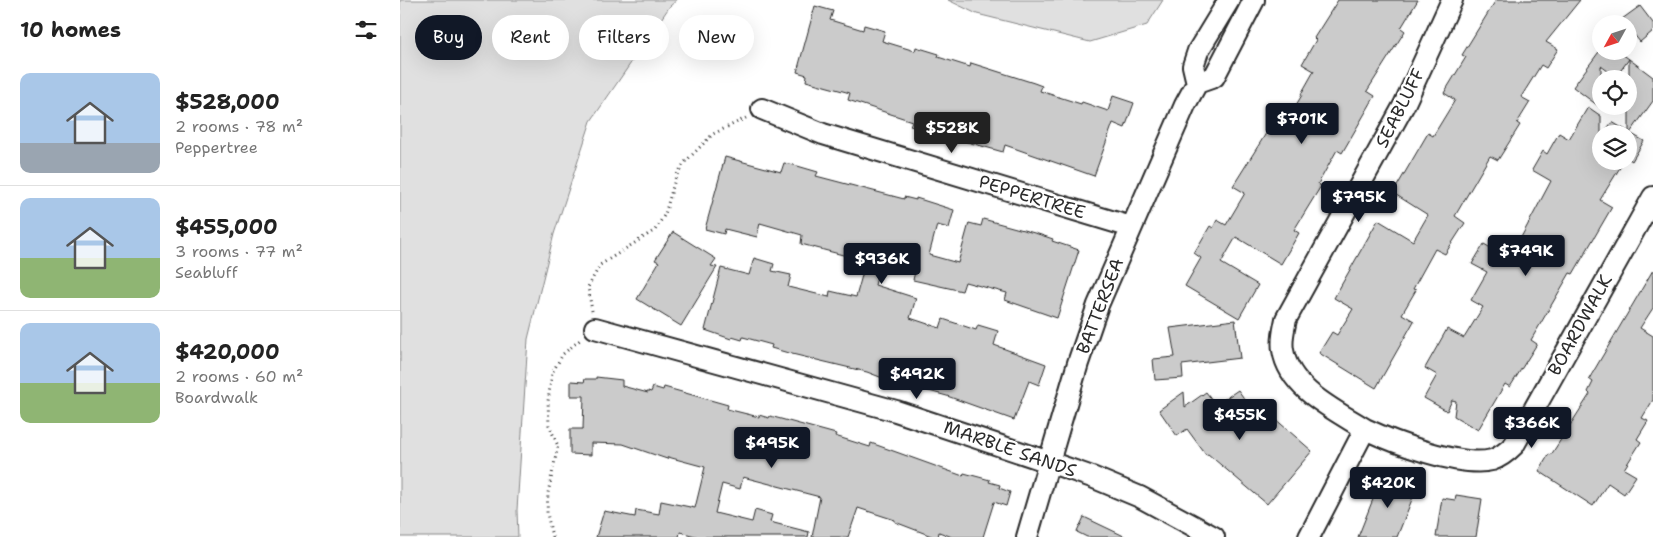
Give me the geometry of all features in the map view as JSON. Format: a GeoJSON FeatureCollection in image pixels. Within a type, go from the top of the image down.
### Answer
{"type":"FeatureCollection","features":[{"type":"Feature","properties":{"kind":"street"},"geometry":{"type":"LineString","coordinates":[[1197,84],[1192,66],[1228,0]]}},
{"type":"Feature","properties":{"kind":"street","name":"BATTERSEA"},"geometry":{"type":"LineString","coordinates":[[1027,537],[1078,363],[1098,305],[1185,105],[1197,84],[1214,76],[1254,0]]}},
{"type":"Feature","properties":{"kind":"street","name":"SEABLUFF"},"geometry":{"type":"LineString","coordinates":[[1365,428],[1326,405],[1297,381],[1288,366],[1283,351],[1282,337],[1286,319],[1404,105],[1452,0]]}},
{"type":"Feature","properties":{"kind":"street"},"geometry":{"type":"LineString","coordinates":[[1210,32],[1231,44]]}},
{"type":"Feature","properties":{"kind":"street","name":"PEPPERTREE"},"geometry":{"type":"LineString","coordinates":[[762,109],[824,134],[1131,227]]}},
{"type":"Feature","properties":{"kind":"street","name":"BOARDWALK"},"geometry":{"type":"LineString","coordinates":[[1365,428],[1411,448],[1446,457],[1478,461],[1492,460],[1504,454],[1514,445],[1653,197]]}},
{"type":"Feature","properties":{"kind":"street","name":"MARBLE SANDS"},"geometry":{"type":"LineString","coordinates":[[595,328],[896,411],[1049,462],[1140,497],[1214,537]]}},
{"type":"Feature","properties":{"kind":"street"},"geometry":{"type":"LineString","coordinates":[[1309,537],[1365,428]]}},
{"type":"Feature","properties":{"kind":"path"},"geometry":{"type":"LineString","coordinates":[[552,537],[547,513],[548,493],[558,446],[549,425],[548,401],[552,373],[563,354],[595,328],[588,287],[600,265],[655,230],[665,214],[676,176],[695,151],[714,134],[762,109]]}},
{"type":"Feature","properties":{"kind":"shaded area"},"geometry":{"type":"Polygon","coordinates":[[[400,0],[677,0],[664,15],[579,15],[579,60],[633,60],[591,121],[554,234],[528,339],[517,510],[518,537],[400,537],[400,0]]]}},
{"type":"Feature","properties":{"kind":"shaded area"},"geometry":{"type":"Polygon","coordinates":[[[948,0],[1163,0],[1147,25],[1090,42],[977,14],[948,0]]]}},
{"type":"Feature","properties":{"kind":"building"},"geometry":{"type":"Polygon","coordinates":[[[1338,0],[1418,0],[1401,28],[1405,31],[1367,91],[1375,96],[1342,153],[1337,150],[1318,184],[1321,186],[1294,230],[1299,233],[1281,264],[1236,237],[1221,263],[1258,285],[1239,318],[1185,286],[1201,258],[1194,253],[1210,226],[1213,228],[1217,220],[1226,225],[1245,193],[1233,186],[1270,127],[1280,132],[1302,95],[1314,71],[1302,64],[1316,40],[1314,38],[1338,0]]]}},
{"type":"Feature","properties":{"kind":"building"},"geometry":{"type":"Polygon","coordinates":[[[1496,0],[1580,0],[1546,42],[1558,49],[1546,68],[1541,65],[1521,97],[1530,102],[1517,123],[1520,125],[1498,160],[1490,156],[1455,216],[1465,223],[1445,254],[1435,249],[1413,289],[1416,290],[1402,314],[1414,321],[1376,388],[1319,353],[1332,332],[1337,335],[1353,309],[1334,298],[1378,220],[1413,241],[1428,215],[1393,193],[1428,133],[1433,136],[1455,100],[1444,93],[1466,57],[1462,55],[1496,0]]]}},
{"type":"Feature","properties":{"kind":"building"},"geometry":{"type":"Polygon","coordinates":[[[815,6],[833,11],[830,20],[863,30],[864,25],[885,31],[882,41],[915,51],[916,47],[939,54],[938,57],[970,67],[971,63],[1034,83],[1042,86],[1040,91],[1081,104],[1082,102],[1108,111],[1113,96],[1134,103],[1125,128],[1113,123],[1094,176],[1005,145],[1003,152],[910,126],[912,121],[848,100],[850,93],[806,81],[807,75],[797,72],[815,6]]]}},
{"type":"Feature","properties":{"kind":"building"},"geometry":{"type":"Polygon","coordinates":[[[1640,6],[1653,23],[1653,31],[1640,42],[1638,39],[1638,15],[1628,15],[1640,6]]]}},
{"type":"Feature","properties":{"kind":"building"},"geometry":{"type":"Polygon","coordinates":[[[1593,60],[1628,60],[1621,70],[1606,70],[1601,66],[1601,70],[1592,70],[1592,101],[1573,87],[1593,60]]]}},
{"type":"Feature","properties":{"kind":"building"},"geometry":{"type":"Polygon","coordinates":[[[1630,60],[1653,77],[1653,101],[1636,125],[1629,125],[1629,115],[1637,115],[1637,70],[1629,70],[1630,60]]]}},
{"type":"Feature","properties":{"kind":"building"},"geometry":{"type":"Polygon","coordinates":[[[1588,107],[1592,110],[1592,115],[1601,116],[1601,125],[1592,125],[1592,170],[1618,170],[1600,200],[1612,207],[1573,274],[1570,273],[1531,340],[1537,344],[1510,387],[1505,384],[1478,430],[1454,416],[1456,401],[1452,400],[1447,411],[1424,398],[1437,375],[1425,368],[1447,329],[1464,338],[1483,307],[1471,300],[1487,272],[1472,264],[1484,244],[1501,254],[1509,241],[1517,245],[1551,181],[1532,170],[1543,151],[1547,154],[1559,133],[1569,139],[1588,107]]]}},
{"type":"Feature","properties":{"kind":"building"},"geometry":{"type":"Polygon","coordinates":[[[1637,137],[1644,141],[1637,153],[1637,137]]]}},
{"type":"Feature","properties":{"kind":"building"},"geometry":{"type":"Polygon","coordinates":[[[725,157],[781,172],[784,163],[794,165],[818,172],[816,176],[904,199],[904,197],[916,200],[916,198],[954,210],[949,228],[937,225],[929,255],[958,263],[969,223],[981,226],[983,219],[1038,234],[1079,250],[1057,318],[1005,300],[1007,293],[965,282],[962,291],[913,280],[916,267],[882,258],[875,285],[916,298],[910,318],[940,328],[943,319],[976,330],[978,325],[998,331],[994,345],[1046,364],[1039,385],[1029,381],[1014,420],[947,396],[907,385],[906,387],[867,372],[792,354],[771,348],[772,345],[743,337],[742,340],[732,337],[731,339],[705,330],[721,268],[749,275],[754,258],[774,264],[772,271],[791,275],[788,287],[829,297],[830,291],[856,297],[866,261],[801,244],[802,235],[760,223],[757,237],[725,229],[724,234],[705,229],[725,157]]]}},
{"type":"Feature","properties":{"kind":"building"},"geometry":{"type":"Polygon","coordinates":[[[673,232],[716,259],[711,266],[717,267],[681,326],[637,299],[659,262],[655,260],[673,232]]]}},
{"type":"Feature","properties":{"kind":"building"},"geometry":{"type":"Polygon","coordinates":[[[1653,270],[1653,308],[1640,328],[1653,336],[1653,400],[1642,418],[1648,421],[1637,439],[1641,442],[1624,469],[1636,476],[1624,494],[1608,483],[1593,506],[1539,471],[1590,394],[1588,392],[1593,382],[1589,379],[1653,270]]]}},
{"type":"Feature","properties":{"kind":"building"},"geometry":{"type":"Polygon","coordinates":[[[1235,320],[1240,358],[1182,365],[1183,378],[1155,380],[1153,359],[1175,357],[1170,328],[1235,320]]]}},
{"type":"Feature","properties":{"kind":"building"},"geometry":{"type":"Polygon","coordinates":[[[596,377],[622,380],[622,386],[648,393],[648,391],[651,392],[653,387],[663,390],[664,387],[728,405],[727,409],[759,417],[759,415],[769,418],[770,416],[836,434],[835,436],[870,447],[871,443],[963,476],[964,473],[990,480],[989,482],[1000,485],[999,488],[1010,492],[1006,506],[994,502],[983,537],[952,537],[939,532],[938,537],[934,537],[895,522],[895,520],[858,508],[848,537],[812,537],[820,497],[743,477],[740,489],[722,484],[715,513],[752,522],[755,510],[772,515],[770,522],[809,532],[808,537],[699,537],[680,532],[679,537],[596,537],[604,511],[635,517],[636,510],[659,514],[661,501],[695,508],[705,467],[668,457],[667,459],[623,444],[591,443],[591,455],[570,454],[570,429],[583,429],[584,396],[571,396],[571,381],[584,382],[585,379],[596,379],[596,377]]]}},
{"type":"Feature","properties":{"kind":"building"},"geometry":{"type":"Polygon","coordinates":[[[1238,390],[1264,426],[1273,417],[1312,451],[1267,504],[1208,454],[1206,455],[1187,429],[1177,436],[1159,410],[1184,392],[1185,407],[1206,392],[1216,405],[1238,390]]]}},
{"type":"Feature","properties":{"kind":"building"},"geometry":{"type":"Polygon","coordinates":[[[1383,474],[1417,487],[1397,537],[1358,537],[1383,474]]]}},
{"type":"Feature","properties":{"kind":"building"},"geometry":{"type":"Polygon","coordinates":[[[1456,495],[1482,499],[1476,537],[1436,537],[1442,498],[1455,500],[1456,495]]]}},
{"type":"Feature","properties":{"kind":"building"},"geometry":{"type":"Polygon","coordinates":[[[1084,517],[1126,537],[1087,537],[1077,532],[1084,517]]]}}]}
